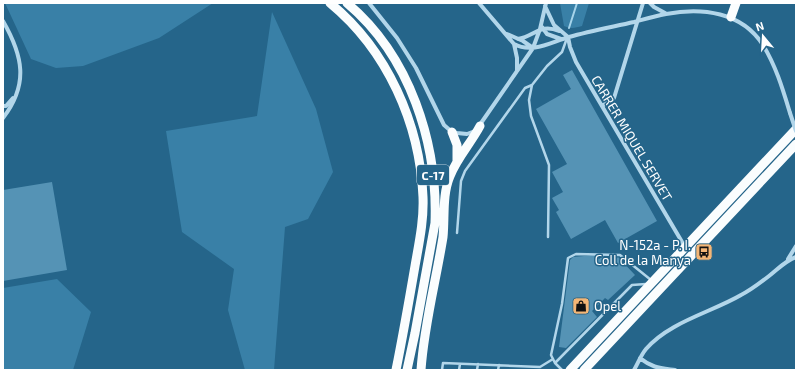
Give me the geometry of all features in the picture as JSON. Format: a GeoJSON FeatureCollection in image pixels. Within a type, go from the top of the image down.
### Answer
{"type":"FeatureCollection","features":[{"type":"Feature","properties":{"kind":"highway","name":"C-17"},"geometry":{"type":"LineString","coordinates":[[330,3],[343,14],[371,46],[391,78],[406,110],[420,163],[423,198],[421,228],[396,370]]}},
{"type":"Feature","properties":{"kind":"highway","name":"C-17"},"geometry":{"type":"LineString","coordinates":[[347,3],[372,28],[402,72],[418,108],[428,143],[434,182],[434,223],[408,370]]}},
{"type":"Feature","properties":{"kind":"highway"},"geometry":{"type":"LineString","coordinates":[[731,17],[736,3]]}},
{"type":"Feature","properties":{"kind":"highway"},"geometry":{"type":"LineString","coordinates":[[421,370],[427,322],[443,235],[445,195],[456,163],[475,136],[480,126]]}},
{"type":"Feature","properties":{"kind":"highway"},"geometry":{"type":"LineString","coordinates":[[570,370],[796,130]]}},
{"type":"Feature","properties":{"kind":"highway"},"geometry":{"type":"LineString","coordinates":[[452,132],[457,145],[456,163]]}},
{"type":"Feature","properties":{"kind":"highway"},"geometry":{"type":"LineString","coordinates":[[584,370],[796,144]]}},
{"type":"Feature","properties":{"kind":"highway"},"geometry":{"type":"LineString","coordinates":[[590,370],[607,349],[611,341]]}},
{"type":"Feature","properties":{"kind":"highway"},"geometry":{"type":"LineString","coordinates":[[567,370],[576,363]]}},
{"type":"Feature","properties":{"kind":"street"},"geometry":{"type":"LineString","coordinates":[[369,3],[398,38],[416,68],[444,125],[452,132],[467,134],[476,130],[480,126],[533,48],[541,27],[546,4]]}},
{"type":"Feature","properties":{"kind":"street"},"geometry":{"type":"LineString","coordinates":[[479,3],[514,44],[518,58],[516,74]]}},
{"type":"Feature","properties":{"kind":"street"},"geometry":{"type":"LineString","coordinates":[[602,106],[614,98],[643,3]]}},
{"type":"Feature","properties":{"kind":"street"},"geometry":{"type":"LineString","coordinates":[[650,3],[665,14]]}},
{"type":"Feature","properties":{"kind":"street"},"geometry":{"type":"LineString","coordinates":[[546,4],[551,20],[559,31]]}},
{"type":"Feature","properties":{"kind":"street"},"geometry":{"type":"LineString","coordinates":[[514,44],[522,48],[533,48],[568,37],[665,14],[689,11],[703,11],[731,17],[747,27],[762,44],[774,65],[796,130]]}},
{"type":"Feature","properties":{"kind":"street"},"geometry":{"type":"LineString","coordinates":[[3,22],[13,43],[21,71],[17,94],[3,118]]}},
{"type":"Feature","properties":{"kind":"street"},"geometry":{"type":"LineString","coordinates":[[518,39],[527,37],[541,27],[551,28],[568,37]]}},
{"type":"Feature","properties":{"kind":"street"},"geometry":{"type":"LineString","coordinates":[[541,27],[547,34],[561,40]]}},
{"type":"Feature","properties":{"kind":"street"},"geometry":{"type":"LineString","coordinates":[[506,33],[526,42],[533,48]]}},
{"type":"Feature","properties":{"kind":"street","name":"CARRER MIQUEL SERVET"},"geometry":{"type":"LineString","coordinates":[[568,37],[572,55],[685,247]]}},
{"type":"Feature","properties":{"kind":"street"},"geometry":{"type":"LineString","coordinates":[[3,106],[6,106],[17,94]]}},
{"type":"Feature","properties":{"kind":"street"},"geometry":{"type":"LineString","coordinates":[[788,260],[796,246]]}},
{"type":"Feature","properties":{"kind":"street"},"geometry":{"type":"LineString","coordinates":[[634,370],[647,348],[659,337],[674,328],[742,295],[768,277],[788,260],[796,256]]}},
{"type":"Feature","properties":{"kind":"street"},"geometry":{"type":"LineString","coordinates":[[640,358],[648,365],[657,368],[675,370]]}},
{"type":"Feature","properties":{"kind":"lane"},"geometry":{"type":"LineString","coordinates":[[548,237],[549,165],[530,108],[529,100],[532,85],[547,66],[562,52],[568,37]]}},
{"type":"Feature","properties":{"kind":"lane"},"geometry":{"type":"LineString","coordinates":[[457,233],[461,181],[465,171],[525,88],[532,85]]}},
{"type":"Feature","properties":{"kind":"lane"},"geometry":{"type":"LineString","coordinates":[[562,370],[551,355],[562,304],[568,258],[576,254],[620,255],[651,283]]}},
{"type":"Feature","properties":{"kind":"lane"},"geometry":{"type":"LineString","coordinates":[[442,370],[443,363],[539,368],[554,361],[632,285],[651,283]]}},
{"type":"Feature","properties":{"kind":"lane"},"geometry":{"type":"LineString","coordinates":[[459,370],[460,364]]}},
{"type":"Feature","properties":{"kind":"lane"},"geometry":{"type":"LineString","coordinates":[[478,364],[478,370]]}},
{"type":"Feature","properties":{"kind":"lane"},"geometry":{"type":"LineString","coordinates":[[498,370],[499,365]]}},
{"type":"Feature","properties":{"kind":"shaded area"},"geometry":{"type":"Polygon","coordinates":[[[5,3],[213,3],[159,38],[83,66],[56,68],[31,59],[5,3]]]}},
{"type":"Feature","properties":{"kind":"shaded area"},"geometry":{"type":"Polygon","coordinates":[[[560,3],[589,3],[582,26],[568,28],[564,26],[560,3]]]}},
{"type":"Feature","properties":{"kind":"shaded area"},"geometry":{"type":"Polygon","coordinates":[[[272,12],[316,109],[333,172],[308,219],[285,227],[274,370],[245,370],[228,310],[234,269],[182,232],[166,131],[257,116],[272,12]]]}},
{"type":"Feature","properties":{"kind":"shaded area"},"geometry":{"type":"Polygon","coordinates":[[[57,279],[91,312],[73,370],[3,370],[3,288],[57,279]]]}},
{"type":"Feature","properties":{"kind":"building"},"geometry":{"type":"Polygon","coordinates":[[[572,70],[657,221],[618,243],[605,220],[571,239],[556,212],[559,210],[552,198],[563,192],[552,172],[567,164],[536,109],[571,89],[563,75],[572,70]]]}},
{"type":"Feature","properties":{"kind":"building"},"geometry":{"type":"Polygon","coordinates":[[[52,182],[67,270],[3,281],[3,190],[52,182]]]}},
{"type":"Feature","properties":{"kind":"building","name":"Opel"},"geometry":{"type":"Polygon","coordinates":[[[595,255],[599,259],[603,256],[611,264],[618,257],[635,275],[608,300],[605,298],[592,311],[597,317],[566,348],[559,347],[570,260],[573,257],[595,255]]]}},
{"type":"Feature","properties":{"kind":"waterway"},"geometry":{"type":"LineString","coordinates":[[569,28],[577,3]]}},
{"type":"Feature","properties":{"kind":"place","name":"N-152a - P. I. Coll de la Manya"},"geometry":{"type":"Point","coordinates":[704,252]}},
{"type":"Feature","properties":{"kind":"place","name":"Opel"},"geometry":{"type":"Point","coordinates":[581,306]}}]}
